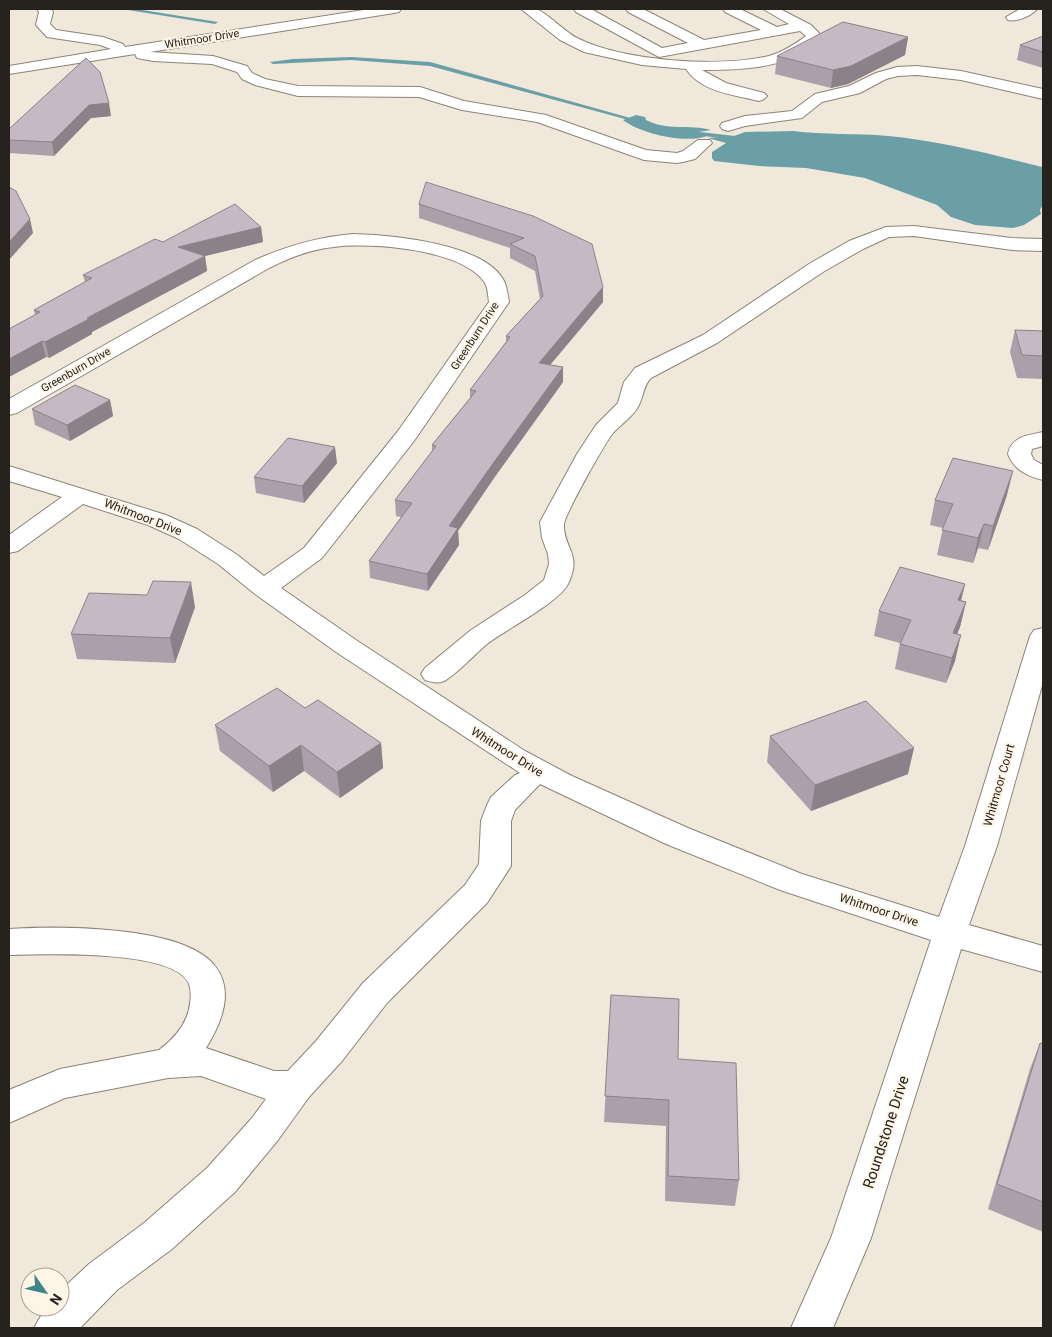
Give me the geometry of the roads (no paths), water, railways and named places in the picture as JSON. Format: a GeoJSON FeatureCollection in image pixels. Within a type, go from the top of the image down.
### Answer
{"type":"FeatureCollection","features":[{"type":"Feature","properties":{"kind":"street"},"geometry":{"type":"LineString","coordinates":[[44,9],[46,12],[43,25],[52,34],[103,41],[118,48]]}},
{"type":"Feature","properties":{"kind":"street","name":"Whitmoor Drive"},"geometry":{"type":"LineString","coordinates":[[9,70],[394,9]]}},
{"type":"Feature","properties":{"kind":"street"},"geometry":{"type":"LineString","coordinates":[[528,9],[572,41],[593,50],[618,57],[691,66],[743,65],[775,59],[805,44],[814,36],[802,26],[770,9]]}},
{"type":"Feature","properties":{"kind":"street"},"geometry":{"type":"LineString","coordinates":[[581,9],[660,53]]}},
{"type":"Feature","properties":{"kind":"street"},"geometry":{"type":"LineString","coordinates":[[633,9],[703,45]]}},
{"type":"Feature","properties":{"kind":"street"},"geometry":{"type":"LineString","coordinates":[[730,9],[775,31]]}},
{"type":"Feature","properties":{"kind":"street"},"geometry":{"type":"LineString","coordinates":[[1013,17],[1030,9]]}},
{"type":"Feature","properties":{"kind":"street"},"geometry":{"type":"LineString","coordinates":[[643,60],[660,53],[802,26]]}},
{"type":"Feature","properties":{"kind":"street"},"geometry":{"type":"LineString","coordinates":[[142,55],[153,58],[213,60],[242,69],[247,76],[260,82],[298,91],[420,92],[462,105],[540,118],[644,155],[661,158],[683,157],[697,150],[704,143]]}},
{"type":"Feature","properties":{"kind":"street"},"geometry":{"type":"LineString","coordinates":[[691,66],[694,73],[710,82],[759,96]]}},
{"type":"Feature","properties":{"kind":"street"},"geometry":{"type":"LineString","coordinates":[[728,126],[738,121],[796,114],[806,111],[816,100],[852,91],[881,76],[912,70],[1043,94]]}},
{"type":"Feature","properties":{"kind":"street"},"geometry":{"type":"LineString","coordinates":[[435,674],[480,636],[534,601],[556,583],[562,564],[561,554],[554,538],[552,522],[588,454],[604,430],[628,405],[635,382],[643,373],[710,339],[799,278],[856,245],[886,232],[914,231],[1012,244],[1043,245]]}},
{"type":"Feature","properties":{"kind":"street","name":"Greenburn Drive"},"geometry":{"type":"LineString","coordinates":[[9,408],[262,264],[309,246],[361,238],[389,240],[441,250],[480,266],[496,282],[500,292],[499,302],[406,436],[314,553],[264,588]]}},
{"type":"Feature","properties":{"kind":"street"},"geometry":{"type":"LineString","coordinates":[[1043,439],[1024,443],[1019,448],[1018,454],[1021,460],[1028,466],[1043,473]]}},
{"type":"Feature","properties":{"kind":"street","name":"Whitmoor Drive"},"geometry":{"type":"LineString","coordinates":[[9,473],[157,520],[188,534],[227,559],[264,588],[354,651],[534,770],[677,836],[791,882],[1043,959]]}},
{"type":"Feature","properties":{"kind":"street"},"geometry":{"type":"LineString","coordinates":[[9,546],[80,495]]}},
{"type":"Feature","properties":{"kind":"street","name":"Whitmoor Court"},"geometry":{"type":"LineString","coordinates":[[950,932],[981,846],[1043,636]]}},
{"type":"Feature","properties":{"kind":"street"},"geometry":{"type":"LineString","coordinates":[[55,1328],[66,1313],[103,1277],[158,1236],[221,1180],[265,1129],[296,1086],[330,1051],[375,993],[476,894],[495,866],[496,821],[502,805],[526,782]]}},
{"type":"Feature","properties":{"kind":"street","name":"Roundstone Drive"},"geometry":{"type":"LineString","coordinates":[[812,1328],[852,1238],[950,932]]}},
{"type":"Feature","properties":{"kind":"street"},"geometry":{"type":"LineString","coordinates":[[9,942],[47,941],[140,947],[170,954],[190,963],[203,975],[209,993],[206,1011],[197,1034],[180,1055],[168,1063]]}},
{"type":"Feature","properties":{"kind":"street"},"geometry":{"type":"LineString","coordinates":[[9,1106],[60,1084],[168,1063],[201,1061],[274,1086],[296,1086]]}},
{"type":"Feature","properties":{"kind":"water"},"geometry":{"type":"Polygon","coordinates":[[[636,115],[662,125],[711,130],[698,132],[707,136],[698,138],[688,139],[664,136],[641,130],[623,120],[636,115]]]}},
{"type":"Feature","properties":{"kind":"water"},"geometry":{"type":"Polygon","coordinates":[[[793,131],[908,138],[966,148],[1042,167],[1043,204],[1040,210],[1041,214],[1024,225],[1013,228],[975,225],[951,217],[937,205],[865,178],[806,168],[759,166],[714,161],[712,158],[712,152],[726,143],[708,138],[734,136],[745,132],[793,131]]]}},
{"type":"Feature","properties":{"kind":"waterway"},"geometry":{"type":"LineString","coordinates":[[128,9],[215,22]]}},
{"type":"Feature","properties":{"kind":"waterway"},"geometry":{"type":"LineString","coordinates":[[273,62],[351,59],[430,64],[638,121]]}},
{"type":"Feature","properties":{"kind":"waterway"},"geometry":{"type":"LineString","coordinates":[[691,133],[735,138]]}}]}
